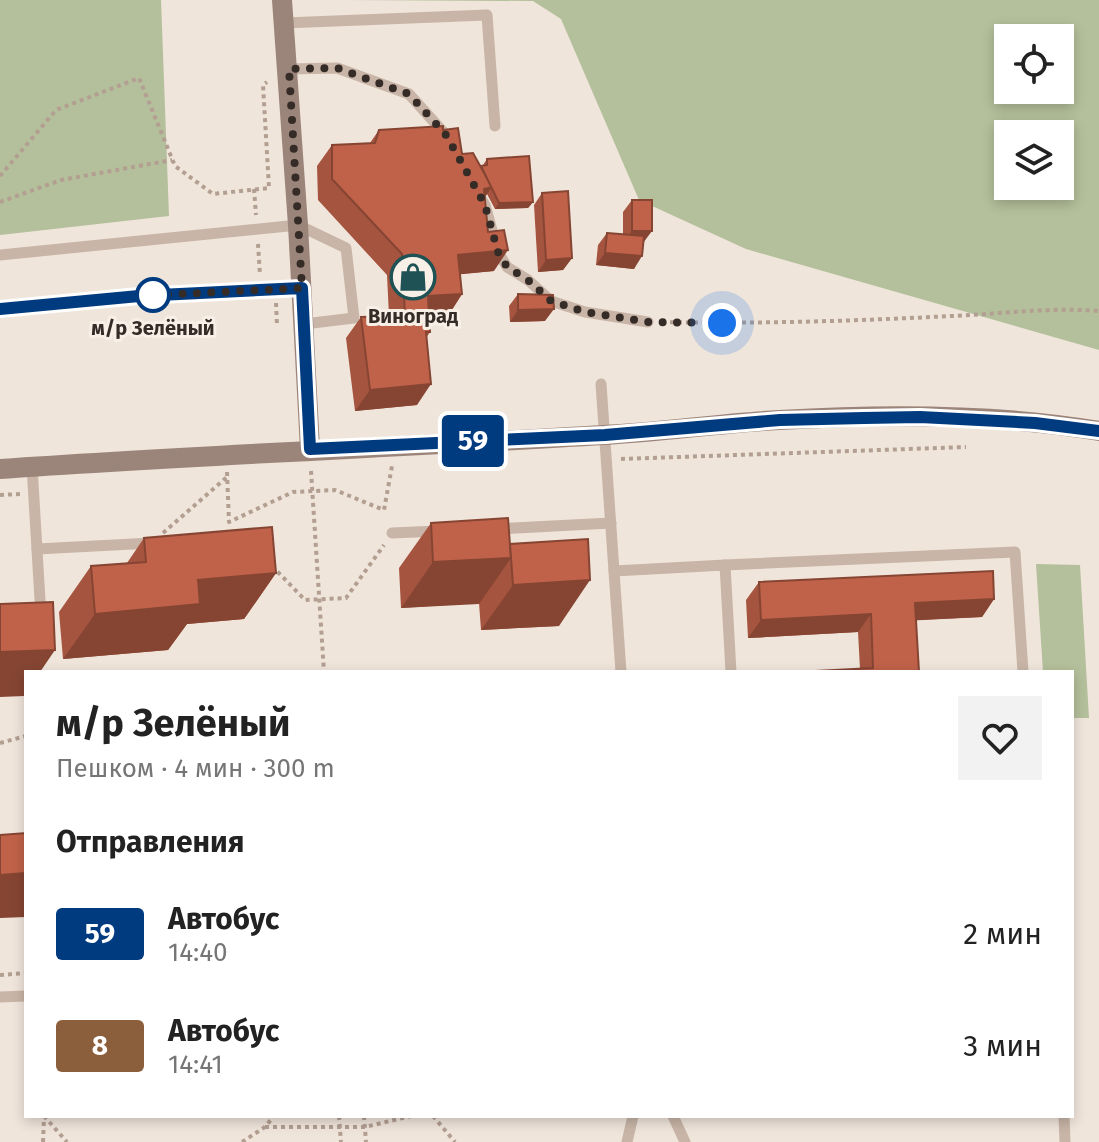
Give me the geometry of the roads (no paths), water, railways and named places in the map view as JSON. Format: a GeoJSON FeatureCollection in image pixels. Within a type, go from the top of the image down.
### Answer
{"type":"FeatureCollection","features":[{"type":"Feature","properties":{"kind":"street"},"geometry":{"type":"LineString","coordinates":[[282,0],[289,69],[310,449]]}},
{"type":"Feature","properties":{"kind":"street"},"geometry":{"type":"LineString","coordinates":[[0,469],[396,444],[605,435],[780,420],[920,417],[1063,425],[1099,431]]}},
{"type":"Feature","properties":{"kind":"lane"},"geometry":{"type":"LineString","coordinates":[[284,23],[487,15],[495,126]]}},
{"type":"Feature","properties":{"kind":"lane"},"geometry":{"type":"LineString","coordinates":[[289,69],[337,68],[409,94],[446,135],[452,147]]}},
{"type":"Feature","properties":{"kind":"lane"},"geometry":{"type":"LineString","coordinates":[[472,182],[485,205],[498,252],[507,267],[528,280],[551,301],[585,312],[648,322]]}},
{"type":"Feature","properties":{"kind":"lane"},"geometry":{"type":"LineString","coordinates":[[0,255],[298,225],[346,248],[354,318],[304,324]]}},
{"type":"Feature","properties":{"kind":"lane"},"geometry":{"type":"LineString","coordinates":[[0,309],[139,296],[302,288]]}},
{"type":"Feature","properties":{"kind":"lane"},"geometry":{"type":"LineString","coordinates":[[601,384],[621,670]]}},
{"type":"Feature","properties":{"kind":"lane"},"geometry":{"type":"LineString","coordinates":[[32,466],[42,631]]}},
{"type":"Feature","properties":{"kind":"lane"},"geometry":{"type":"LineString","coordinates":[[482,529],[611,523]]}},
{"type":"Feature","properties":{"kind":"lane"},"geometry":{"type":"LineString","coordinates":[[392,533],[452,531]]}},
{"type":"Feature","properties":{"kind":"lane"},"geometry":{"type":"LineString","coordinates":[[37,549],[167,542]]}},
{"type":"Feature","properties":{"kind":"lane"},"geometry":{"type":"LineString","coordinates":[[614,571],[1015,552],[1023,670]]}},
{"type":"Feature","properties":{"kind":"lane"},"geometry":{"type":"LineString","coordinates":[[725,565],[731,670]]}},
{"type":"Feature","properties":{"kind":"lane"},"geometry":{"type":"LineString","coordinates":[[27,618],[41,618]]}},
{"type":"Feature","properties":{"kind":"lane"},"geometry":{"type":"LineString","coordinates":[[0,997],[24,996]]}},
{"type":"Feature","properties":{"kind":"lane"},"geometry":{"type":"LineString","coordinates":[[627,1142],[633,1118]]}},
{"type":"Feature","properties":{"kind":"lane"},"geometry":{"type":"LineString","coordinates":[[674,1118],[685,1142]]}},
{"type":"Feature","properties":{"kind":"lane"},"geometry":{"type":"LineString","coordinates":[[1064,1118],[1065,1142]]}},
{"type":"Feature","properties":{"kind":"place","name":"Виноград"},"geometry":{"type":"Point","coordinates":[413,277]}},
{"type":"Feature","properties":{"kind":"place","name":"м/р Зелёный"},"geometry":{"type":"Point","coordinates":[153,295]}}]}
